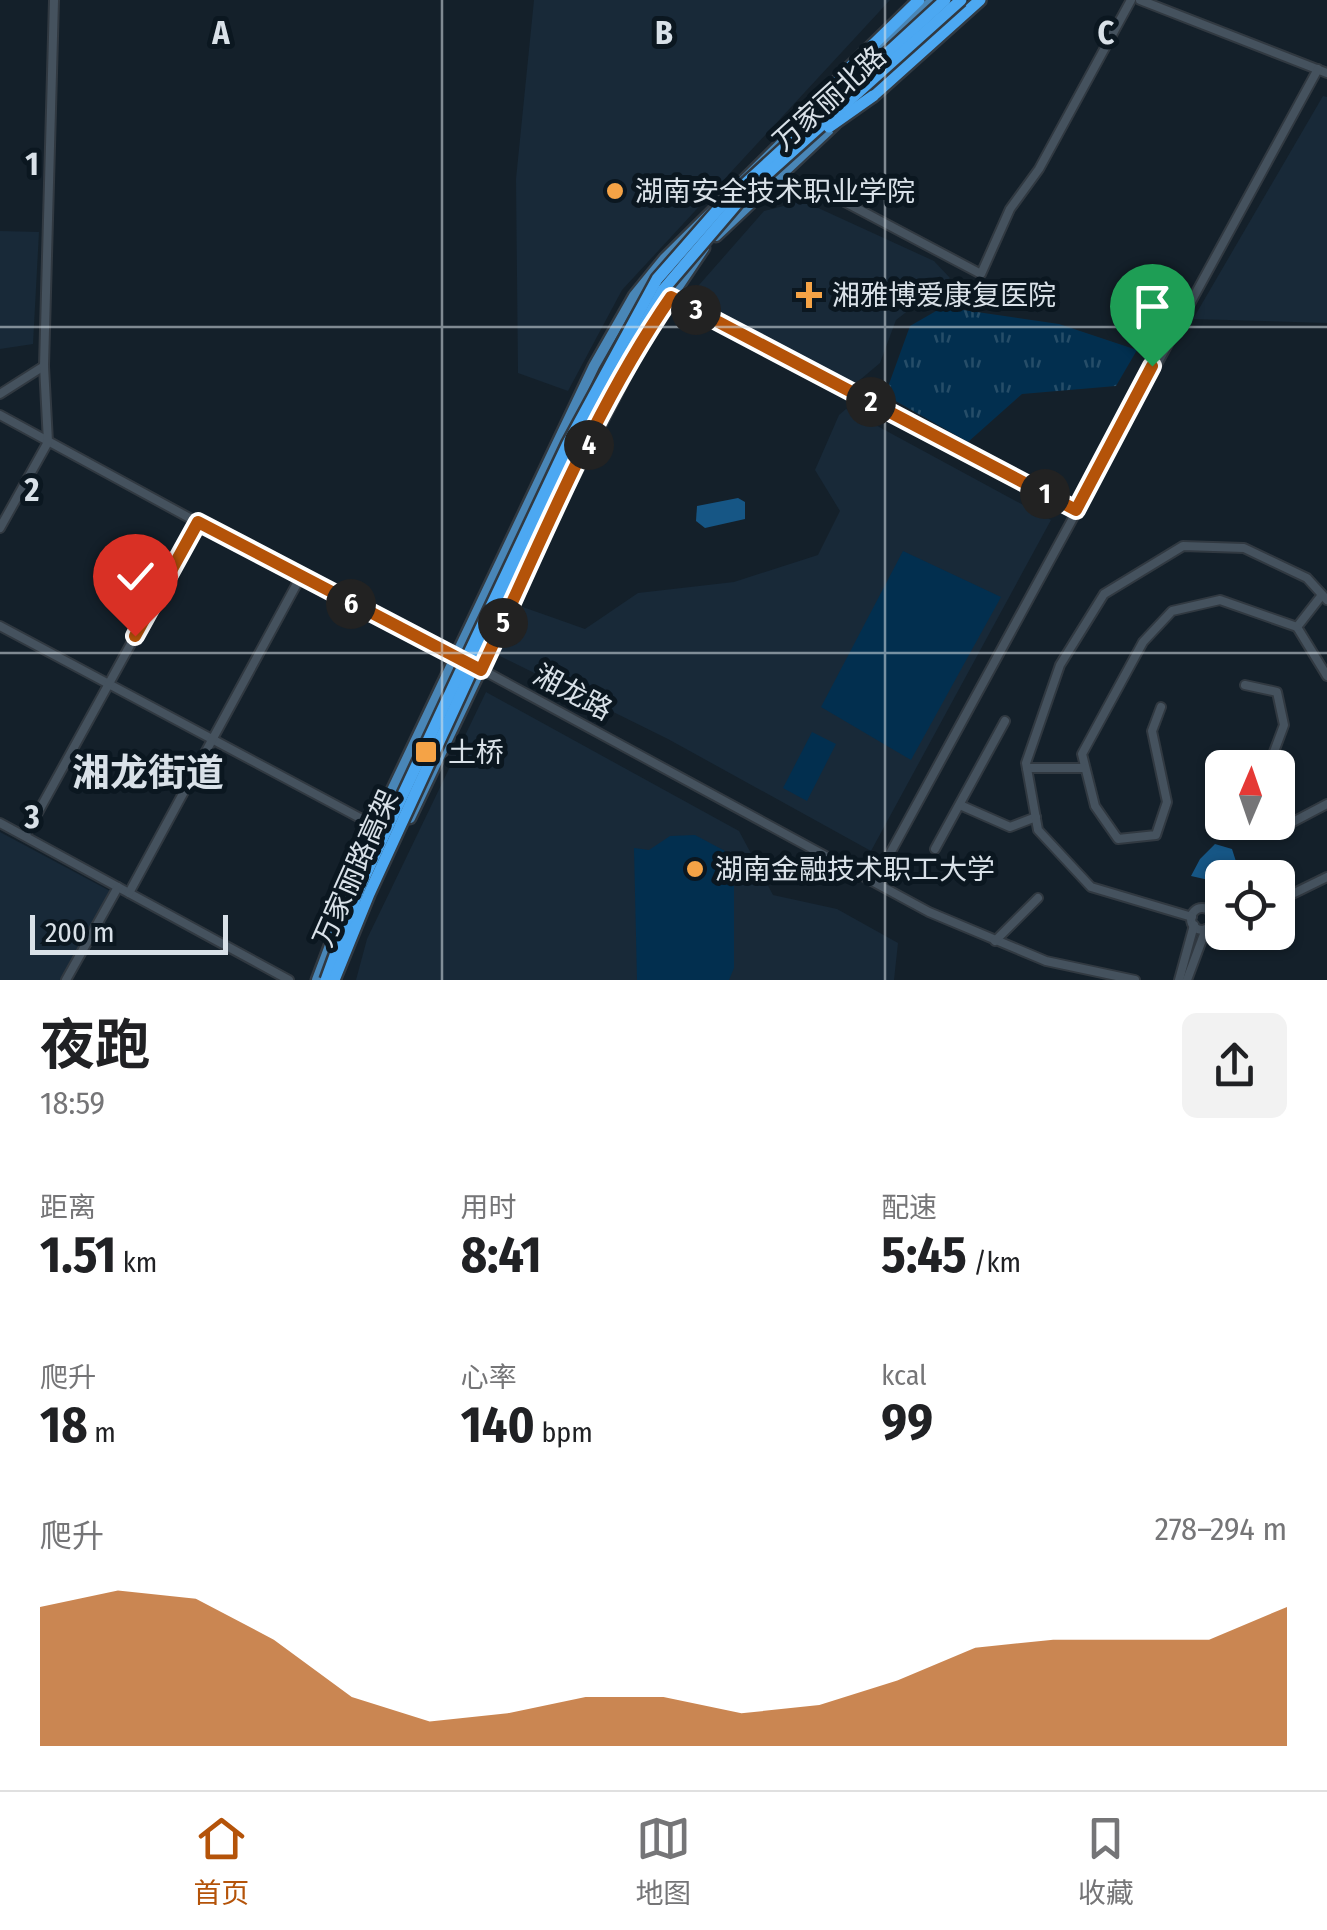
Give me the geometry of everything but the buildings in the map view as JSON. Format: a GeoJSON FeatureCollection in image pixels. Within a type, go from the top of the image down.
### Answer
{"type":"FeatureCollection","features":[{"type":"Feature","properties":{"kind":"highway"},"geometry":{"type":"LineString","coordinates":[[781,155],[845,72],[919,0]]}},
{"type":"Feature","properties":{"kind":"highway","name":"万家丽路高架"},"geometry":{"type":"LineString","coordinates":[[337,980],[369,894],[558,483],[663,290],[700,242],[781,155],[944,0]]}},
{"type":"Feature","properties":{"kind":"highway","name":"万家丽路高架"},"geometry":{"type":"LineString","coordinates":[[326,980],[359,889],[396,808],[560,461],[640,307],[694,233],[961,0]]}},
{"type":"Feature","properties":{"kind":"highway"},"geometry":{"type":"LineString","coordinates":[[781,155],[873,96],[980,0]]}},
{"type":"Feature","properties":{"kind":"highway"},"geometry":{"type":"LineString","coordinates":[[515,580],[648,325],[671,297]]}},
{"type":"Feature","properties":{"kind":"main road","name":"万家丽北路"},"geometry":{"type":"LineString","coordinates":[[316,980],[375,826],[562,430],[634,296],[722,196],[934,0]]}},
{"type":"Feature","properties":{"kind":"main road","name":"万家丽北路"},"geometry":{"type":"LineString","coordinates":[[337,980],[564,494],[651,326],[706,246],[760,190],[972,0]]}},
{"type":"Feature","properties":{"kind":"street"},"geometry":{"type":"LineString","coordinates":[[0,528],[48,442],[44,366],[54,0]]}},
{"type":"Feature","properties":{"kind":"street"},"geometry":{"type":"LineString","coordinates":[[793,188],[824,191],[981,274],[1010,209],[1038,169],[1131,0]]}},
{"type":"Feature","properties":{"kind":"street"},"geometry":{"type":"LineString","coordinates":[[875,881],[1076,510],[1322,71],[1140,0]]}},
{"type":"Feature","properties":{"kind":"street"},"geometry":{"type":"LineString","coordinates":[[671,297],[1076,510]]}},
{"type":"Feature","properties":{"kind":"street"},"geometry":{"type":"LineString","coordinates":[[0,394],[44,366]]}},
{"type":"Feature","properties":{"kind":"street","name":"湘龙路"},"geometry":{"type":"LineString","coordinates":[[0,415],[929,912],[994,941],[1105,978],[1135,980]]}},
{"type":"Feature","properties":{"kind":"street"},"geometry":{"type":"LineString","coordinates":[[25,836],[198,522]]}},
{"type":"Feature","properties":{"kind":"street"},"geometry":{"type":"LineString","coordinates":[[1205,928],[1090,887],[1038,830],[1027,768],[1060,664],[1104,594],[1182,546],[1244,548],[1307,578],[1325,597],[1297,627]]}},
{"type":"Feature","properties":{"kind":"street"},"geometry":{"type":"LineString","coordinates":[[129,892],[300,578]]}},
{"type":"Feature","properties":{"kind":"street"},"geometry":{"type":"LineString","coordinates":[[1161,708],[1152,731],[1167,802],[1156,835],[1118,839],[1096,806],[1082,754],[1134,658],[1172,610],[1220,600],[1297,627],[1327,676]]}},
{"type":"Feature","properties":{"kind":"street"},"geometry":{"type":"LineString","coordinates":[[0,626],[375,826]]}},
{"type":"Feature","properties":{"kind":"street"},"geometry":{"type":"LineString","coordinates":[[1245,686],[1277,692],[1284,725],[1275,750]]}},
{"type":"Feature","properties":{"kind":"street"},"geometry":{"type":"LineString","coordinates":[[935,848],[1005,720]]}},
{"type":"Feature","properties":{"kind":"street"},"geometry":{"type":"LineString","coordinates":[[1027,768],[1085,768]]}},
{"type":"Feature","properties":{"kind":"street"},"geometry":{"type":"LineString","coordinates":[[960,804],[1010,828],[1036,816]]}},
{"type":"Feature","properties":{"kind":"street"},"geometry":{"type":"LineString","coordinates":[[1295,822],[1327,804]]}},
{"type":"Feature","properties":{"kind":"street"},"geometry":{"type":"LineString","coordinates":[[0,823],[289,980]]}},
{"type":"Feature","properties":{"kind":"street"},"geometry":{"type":"LineString","coordinates":[[1295,892],[1327,877]]}},
{"type":"Feature","properties":{"kind":"street"},"geometry":{"type":"LineString","coordinates":[[66,980],[118,887]]}},
{"type":"Feature","properties":{"kind":"street"},"geometry":{"type":"LineString","coordinates":[[994,941],[1038,898]]}},
{"type":"Feature","properties":{"kind":"street"},"geometry":{"type":"LineString","coordinates":[[1179,980],[1193,921],[1201,908],[1205,910]]}},
{"type":"Feature","properties":{"kind":"street"},"geometry":{"type":"LineString","coordinates":[[1187,980],[1205,932]]}},
{"type":"Feature","properties":{"kind":"shaded area","name":"湖南安全技术职业学院"},"geometry":{"type":"Polygon","coordinates":[[[534,0],[890,0],[622,290],[568,391],[518,373],[516,179],[534,0]]]}},
{"type":"Feature","properties":{"kind":"shaded area"},"geometry":{"type":"Polygon","coordinates":[[[1323,96],[1327,97],[1327,323],[1193,319],[1323,96]]]}},
{"type":"Feature","properties":{"kind":"shaded area","name":"湘雅博爱康复医院"},"geometry":{"type":"Polygon","coordinates":[[[803,201],[934,261],[950,278],[896,320],[880,363],[848,390],[685,301],[764,211],[803,201]]]}},
{"type":"Feature","properties":{"kind":"shaded area"},"geometry":{"type":"Polygon","coordinates":[[[0,231],[39,232],[33,344],[0,349],[0,231]]]}},
{"type":"Feature","properties":{"kind":"shaded area"},"geometry":{"type":"Polygon","coordinates":[[[846,409],[1051,520],[871,851],[668,739],[496,654],[520,606],[585,629],[638,593],[734,582],[818,555],[840,511],[815,470],[839,415],[846,409]]]}},
{"type":"Feature","properties":{"kind":"shaded area"},"geometry":{"type":"Polygon","coordinates":[[[738,498],[745,502],[745,519],[705,528],[696,521],[697,506],[738,498]]]}},
{"type":"Feature","properties":{"kind":"shaded area"},"geometry":{"type":"Polygon","coordinates":[[[486,692],[739,831],[773,895],[837,909],[898,943],[894,980],[356,980],[367,939],[486,692]]]}},
{"type":"Feature","properties":{"kind":"shaded area"},"geometry":{"type":"Polygon","coordinates":[[[0,832],[110,891],[104,914],[67,980],[0,980],[0,832]]]}},
{"type":"Feature","properties":{"kind":"shaded area"},"geometry":{"type":"Polygon","coordinates":[[[1215,844],[1232,849],[1236,860],[1205,860],[1205,879],[1191,876],[1215,844]]]}},
{"type":"Feature","properties":{"kind":"green space"},"geometry":{"type":"Polygon","coordinates":[[[943,307],[1059,324],[1137,350],[1116,386],[1022,394],[968,442],[885,395],[910,326],[943,307]]]}},
{"type":"Feature","properties":{"kind":"green space"},"geometry":{"type":"Polygon","coordinates":[[[903,551],[1001,597],[911,760],[821,707],[903,551]]]}},
{"type":"Feature","properties":{"kind":"green space"},"geometry":{"type":"Polygon","coordinates":[[[812,732],[836,744],[807,801],[783,788],[812,732]]]}},
{"type":"Feature","properties":{"kind":"green space"},"geometry":{"type":"Polygon","coordinates":[[[695,835],[725,851],[734,873],[734,968],[729,980],[637,980],[634,848],[649,850],[670,836],[695,835]]]}},
{"type":"Feature","properties":{"kind":"place","name":"湖南安全技术职业学院"},"geometry":{"type":"Point","coordinates":[615,191]}},
{"type":"Feature","properties":{"kind":"place","name":"湘雅博爱康复医院"},"geometry":{"type":"Point","coordinates":[809,295]}},
{"type":"Feature","properties":{"kind":"place","name":"土桥"},"geometry":{"type":"Point","coordinates":[426,752]}},
{"type":"Feature","properties":{"kind":"place","name":"湖南金融技术职工大学"},"geometry":{"type":"Point","coordinates":[695,869]}},
{"type":"Feature","properties":{"kind":"district","name":"湘龙街道"},"geometry":{"type":"Point","coordinates":[148,773]}},
{"type":"Feature","properties":{"kind":"route"},"geometry":{"type":"LineString","coordinates":[[135,636],[198,522],[481,670],[564,494],[651,326],[671,297],[1076,510],[1152,366]]}}]}
